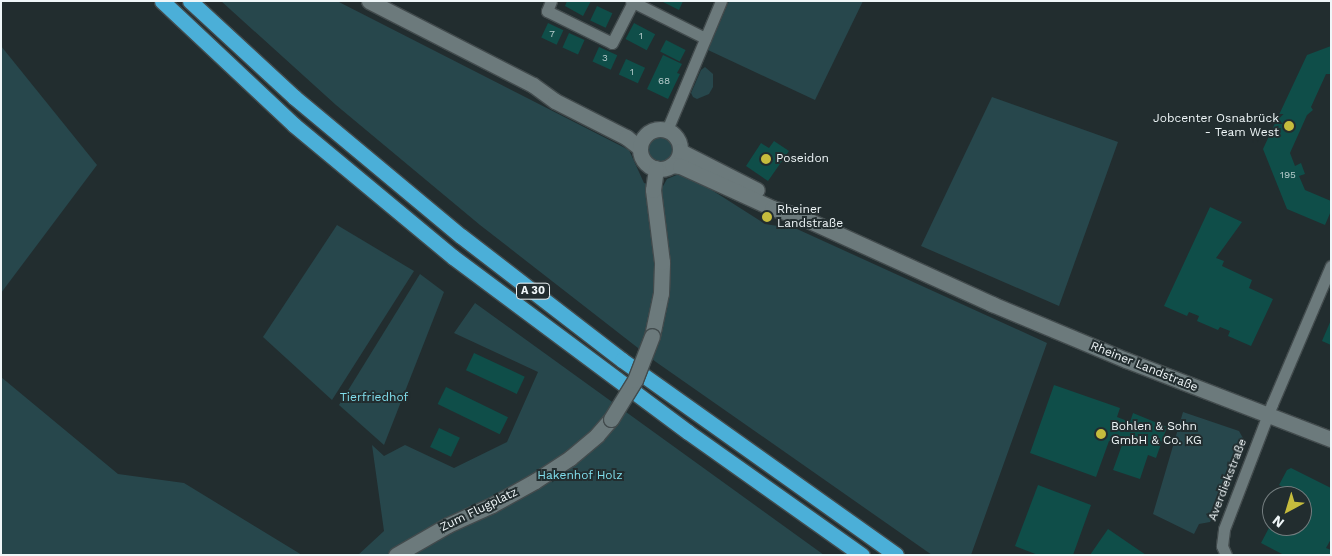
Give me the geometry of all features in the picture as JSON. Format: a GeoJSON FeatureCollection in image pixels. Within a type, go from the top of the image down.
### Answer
{"type":"FeatureCollection","features":[{"type":"Feature","properties":{"kind":"highway","name":"A 30"},"geometry":{"type":"LineString","coordinates":[[162,1],[294,124],[453,257],[680,427],[862,555]]}},
{"type":"Feature","properties":{"kind":"highway","name":"A 30"},"geometry":{"type":"LineString","coordinates":[[190,1],[301,103],[461,236],[622,360],[896,555]]}},
{"type":"Feature","properties":{"kind":"street"},"geometry":{"type":"LineString","coordinates":[[369,1],[533,85],[559,93],[643,141]]}},
{"type":"Feature","properties":{"kind":"street"},"geometry":{"type":"LineString","coordinates":[[551,1],[547,11],[612,43],[632,2],[705,38]]}},
{"type":"Feature","properties":{"kind":"street"},"geometry":{"type":"LineString","coordinates":[[666,130],[721,1]]}},
{"type":"Feature","properties":{"kind":"street"},"geometry":{"type":"LineString","coordinates":[[656,129],[666,130],[677,138],[680,151],[672,165],[656,168],[644,160],[643,141],[656,129]]}},
{"type":"Feature","properties":{"kind":"street","name":"Rheiner Landstraße"},"geometry":{"type":"LineString","coordinates":[[680,151],[776,199],[801,217]]}},
{"type":"Feature","properties":{"kind":"street","name":"Rheiner Landstraße"},"geometry":{"type":"LineString","coordinates":[[672,165],[680,166],[772,208],[801,217],[983,300],[1268,416],[1331,439]]}},
{"type":"Feature","properties":{"kind":"street","name":"Zum Flugplatz"},"geometry":{"type":"LineString","coordinates":[[396,555],[448,525],[492,505],[535,482],[570,458],[597,435],[611,419],[635,380],[652,336],[661,292],[662,262],[653,190],[656,168]]}},
{"type":"Feature","properties":{"kind":"street"},"geometry":{"type":"LineString","coordinates":[[1268,416],[1331,266]]}},
{"type":"Feature","properties":{"kind":"street","name":"Averdiekstraße"},"geometry":{"type":"LineString","coordinates":[[1226,555],[1222,546],[1224,530],[1268,416]]}},
{"type":"Feature","properties":{"kind":"green space"},"geometry":{"type":"Polygon","coordinates":[[[221,1],[337,1],[629,150],[644,183],[662,188],[667,179],[679,174],[707,187],[765,224],[797,229],[1047,343],[971,555],[932,555],[656,362],[480,225],[336,105],[221,1]]]}},
{"type":"Feature","properties":{"kind":"green space"},"geometry":{"type":"Polygon","coordinates":[[[729,1],[863,1],[815,100],[708,50],[729,1]]]}},
{"type":"Feature","properties":{"kind":"green space"},"geometry":{"type":"Polygon","coordinates":[[[1,46],[97,165],[1,293],[1,46]]]}},
{"type":"Feature","properties":{"kind":"green space"},"geometry":{"type":"Polygon","coordinates":[[[705,67],[713,74],[713,87],[709,94],[697,99],[691,93],[701,70],[705,67]]]}},
{"type":"Feature","properties":{"kind":"green space"},"geometry":{"type":"Polygon","coordinates":[[[992,97],[1118,142],[1059,306],[921,246],[992,97]]]}},
{"type":"Feature","properties":{"kind":"green space"},"geometry":{"type":"Polygon","coordinates":[[[661,136],[670,140],[674,149],[670,158],[661,162],[652,158],[648,149],[652,140],[661,136]]]}},
{"type":"Feature","properties":{"kind":"green space"},"geometry":{"type":"Polygon","coordinates":[[[337,225],[414,271],[332,400],[263,337],[337,225]]]}},
{"type":"Feature","properties":{"kind":"green space","name":"Tierfriedhof"},"geometry":{"type":"Polygon","coordinates":[[[420,274],[444,292],[384,445],[339,405],[420,274]]]}},
{"type":"Feature","properties":{"kind":"green space","name":"Hakenhof Holz"},"geometry":{"type":"Polygon","coordinates":[[[475,303],[824,555],[358,555],[384,531],[372,445],[384,456],[405,445],[454,468],[507,442],[538,372],[454,333],[475,303]]]}},
{"type":"Feature","properties":{"kind":"green space"},"geometry":{"type":"Polygon","coordinates":[[[1,377],[118,474],[184,483],[302,555],[1,555],[1,377]]]}},
{"type":"Feature","properties":{"kind":"green space"},"geometry":{"type":"Polygon","coordinates":[[[1183,412],[1239,431],[1244,440],[1210,522],[1199,524],[1194,534],[1153,514],[1183,412]]]}},
{"type":"Feature","properties":{"kind":"building"},"geometry":{"type":"Polygon","coordinates":[[[567,1],[591,1],[583,16],[565,6],[567,1]]]}},
{"type":"Feature","properties":{"kind":"building"},"geometry":{"type":"Polygon","coordinates":[[[661,1],[683,1],[679,10],[661,1]]]}},
{"type":"Feature","properties":{"kind":"building"},"geometry":{"type":"Polygon","coordinates":[[[597,6],[612,13],[606,28],[590,21],[597,6]]]}},
{"type":"Feature","properties":{"kind":"building"},"geometry":{"type":"Polygon","coordinates":[[[548,23],[563,30],[557,45],[541,38],[548,23]]]}},
{"type":"Feature","properties":{"kind":"building"},"geometry":{"type":"Polygon","coordinates":[[[634,23],[655,34],[647,50],[626,39],[634,23]]]}},
{"type":"Feature","properties":{"kind":"building"},"geometry":{"type":"Polygon","coordinates":[[[569,33],[585,40],[578,55],[562,48],[569,33]]]}},
{"type":"Feature","properties":{"kind":"building"},"geometry":{"type":"Polygon","coordinates":[[[666,40],[686,50],[680,62],[660,52],[666,40]]]}},
{"type":"Feature","properties":{"kind":"building"},"geometry":{"type":"Polygon","coordinates":[[[1331,46],[1331,74],[1326,74],[1311,107],[1313,110],[1307,115],[1290,153],[1295,166],[1301,163],[1305,174],[1299,176],[1305,190],[1331,201],[1331,211],[1325,225],[1287,209],[1263,149],[1307,55],[1331,46]]]}},
{"type":"Feature","properties":{"kind":"building"},"geometry":{"type":"Polygon","coordinates":[[[599,47],[617,55],[611,70],[592,62],[599,47]]]}},
{"type":"Feature","properties":{"kind":"building"},"geometry":{"type":"Polygon","coordinates":[[[663,55],[682,64],[677,73],[680,74],[668,99],[647,89],[663,55]]]}},
{"type":"Feature","properties":{"kind":"building"},"geometry":{"type":"Polygon","coordinates":[[[626,59],[645,68],[638,83],[619,74],[626,59]]]}},
{"type":"Feature","properties":{"kind":"building"},"geometry":{"type":"Polygon","coordinates":[[[774,141],[789,151],[768,181],[746,166],[761,143],[769,148],[774,141]]]}},
{"type":"Feature","properties":{"kind":"building"},"geometry":{"type":"Polygon","coordinates":[[[1210,207],[1242,222],[1216,258],[1224,261],[1222,266],[1252,280],[1249,288],[1273,299],[1251,346],[1228,336],[1230,331],[1220,327],[1218,330],[1197,321],[1199,316],[1189,312],[1187,316],[1164,306],[1210,207]]]}},
{"type":"Feature","properties":{"kind":"building"},"geometry":{"type":"Polygon","coordinates":[[[1331,320],[1331,345],[1322,341],[1331,320]]]}},
{"type":"Feature","properties":{"kind":"building"},"geometry":{"type":"Polygon","coordinates":[[[474,353],[525,377],[517,394],[466,370],[474,353]]]}},
{"type":"Feature","properties":{"kind":"building","name":"Bohlen & Sohn GmbH & Co. KG"},"geometry":{"type":"Polygon","coordinates":[[[1054,385],[1120,408],[1117,417],[1130,422],[1133,413],[1167,427],[1156,458],[1148,455],[1140,479],[1113,470],[1122,445],[1109,441],[1096,477],[1030,453],[1054,385]]]}},
{"type":"Feature","properties":{"kind":"building"},"geometry":{"type":"Polygon","coordinates":[[[446,387],[508,417],[500,434],[438,404],[446,387]]]}},
{"type":"Feature","properties":{"kind":"building"},"geometry":{"type":"Polygon","coordinates":[[[439,428],[460,438],[451,457],[430,447],[439,428]]]}},
{"type":"Feature","properties":{"kind":"building"},"geometry":{"type":"Polygon","coordinates":[[[1291,468],[1331,488],[1331,539],[1326,548],[1331,550],[1331,555],[1284,555],[1261,543],[1265,536],[1312,536],[1312,486],[1279,485],[1287,470],[1291,468]]]}},
{"type":"Feature","properties":{"kind":"building"},"geometry":{"type":"Polygon","coordinates":[[[1038,485],[1091,505],[1073,555],[1038,555],[1015,546],[1038,485]]]}},
{"type":"Feature","properties":{"kind":"building"},"geometry":{"type":"Polygon","coordinates":[[[1108,529],[1146,555],[1090,555],[1108,529]]]}},
{"type":"Feature","properties":{"kind":"place","name":"Jobcenter Osnabrück - Team West"},"geometry":{"type":"Point","coordinates":[1289,126]}},
{"type":"Feature","properties":{"kind":"place","name":"Poseidon"},"geometry":{"type":"Point","coordinates":[766,159]}},
{"type":"Feature","properties":{"kind":"place","name":"Rheiner Landstraße"},"geometry":{"type":"Point","coordinates":[767,217]}},
{"type":"Feature","properties":{"kind":"place","name":"Bohlen & Sohn GmbH & Co. KG"},"geometry":{"type":"Point","coordinates":[1101,434]}}]}
